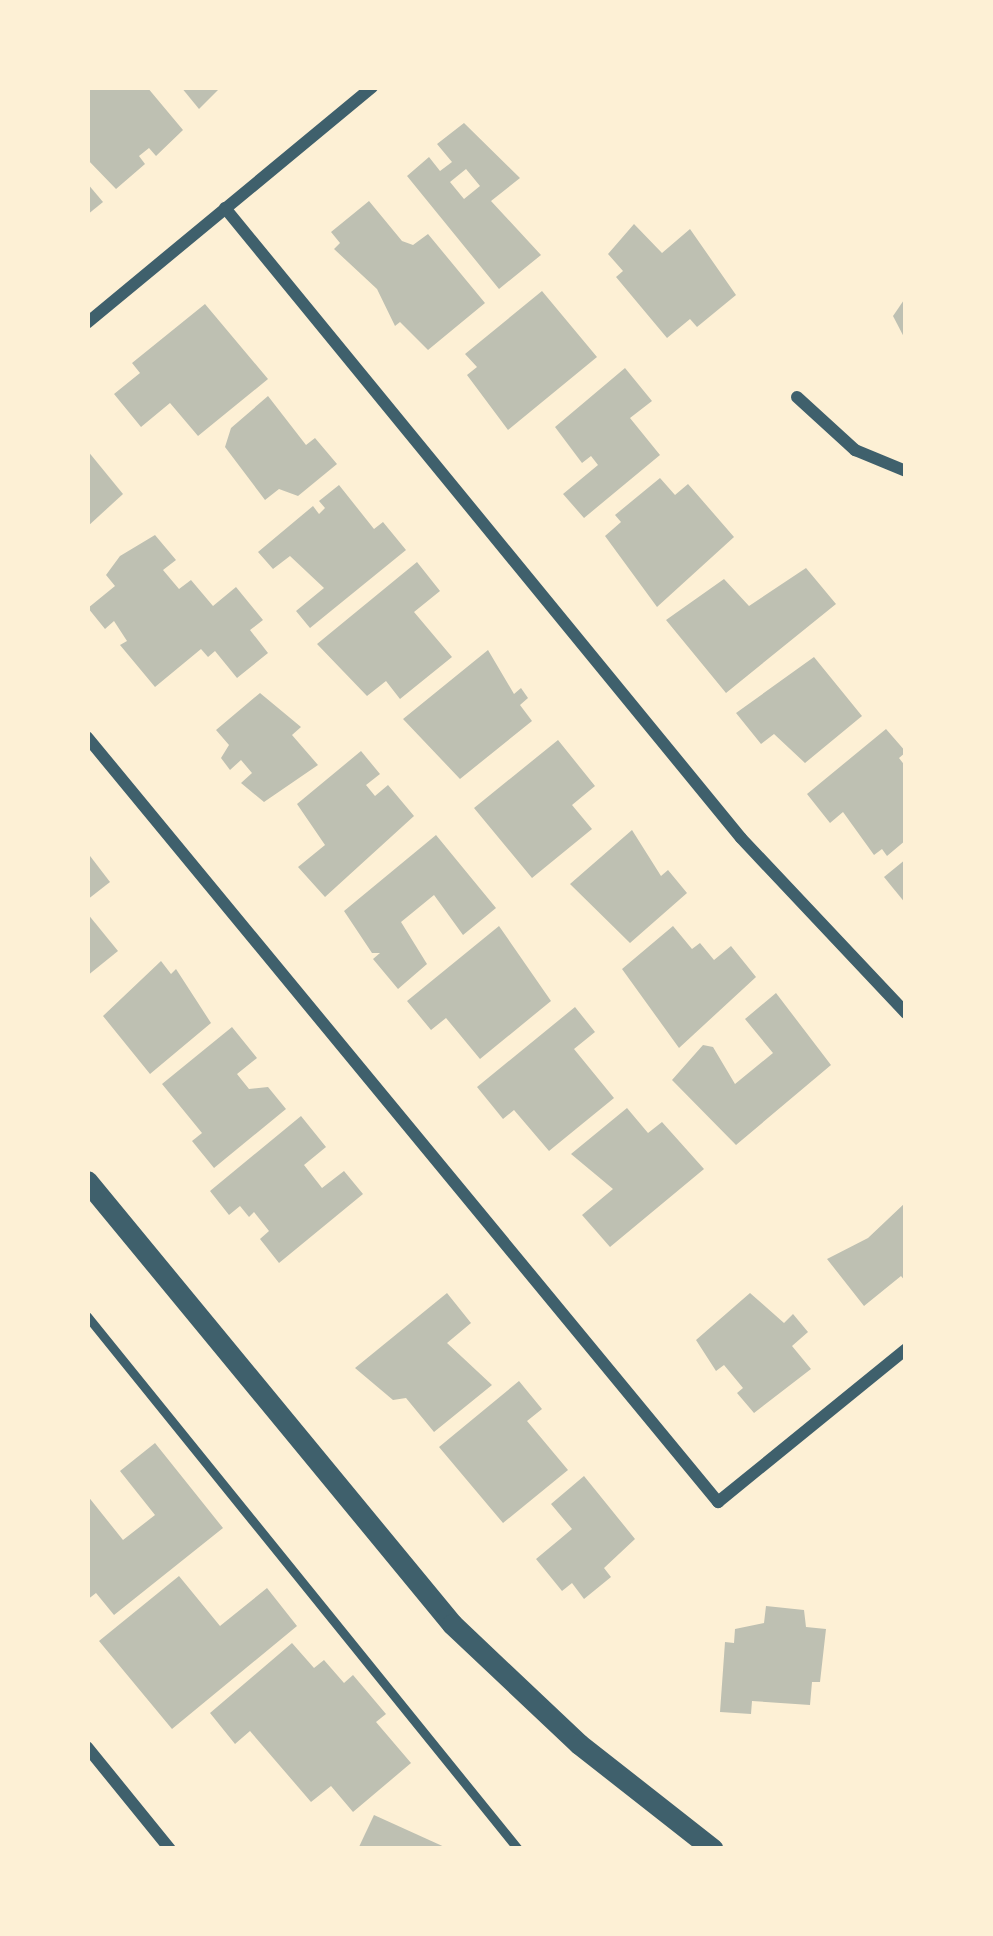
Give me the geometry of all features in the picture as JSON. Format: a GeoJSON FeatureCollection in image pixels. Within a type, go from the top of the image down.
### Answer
{"type":"FeatureCollection","features":[{"type":"Feature","properties":{"kind":"street"},"geometry":{"type":"LineString","coordinates":[[87,323],[372,87]]}},
{"type":"Feature","properties":{"kind":"street"},"geometry":{"type":"LineString","coordinates":[[225,208],[741,838],[906,1013]]}},
{"type":"Feature","properties":{"kind":"street"},"geometry":{"type":"LineString","coordinates":[[797,397],[855,451],[906,471]]}},
{"type":"Feature","properties":{"kind":"street"},"geometry":{"type":"LineString","coordinates":[[87,737],[718,1502],[906,1349]]}},
{"type":"Feature","properties":{"kind":"street"},"geometry":{"type":"LineString","coordinates":[[87,1180],[452,1624],[579,1744],[713,1849]]}},
{"type":"Feature","properties":{"kind":"street"},"geometry":{"type":"LineString","coordinates":[[87,1747],[170,1849]]}},
{"type":"Feature","properties":{"kind":"lane"},"geometry":{"type":"LineString","coordinates":[[87,1316],[518,1849]]}},
{"type":"Feature","properties":{"kind":"building"},"geometry":{"type":"Polygon","coordinates":[[[87,87],[147,87],[183,130],[156,156],[149,148],[139,156],[145,164],[116,189],[87,159],[87,87]]]}},
{"type":"Feature","properties":{"kind":"building"},"geometry":{"type":"Polygon","coordinates":[[[181,87],[221,87],[199,109],[181,87]]]}},
{"type":"Feature","properties":{"kind":"building"},"geometry":{"type":"Polygon","coordinates":[[[464,123],[520,178],[491,201],[541,255],[499,289],[407,176],[429,157],[440,171],[452,162],[437,144],[464,123]],[[466,169],[450,182],[464,199],[480,186],[466,169]]]}},
{"type":"Feature","properties":{"kind":"building"},"geometry":{"type":"Polygon","coordinates":[[[87,183],[103,202],[87,215],[87,183]]]}},
{"type":"Feature","properties":{"kind":"building"},"geometry":{"type":"Polygon","coordinates":[[[369,201],[402,241],[413,245],[428,234],[485,303],[428,350],[400,322],[395,326],[377,289],[334,249],[340,243],[331,232],[369,201]]]}},
{"type":"Feature","properties":{"kind":"building"},"geometry":{"type":"Polygon","coordinates":[[[634,224],[662,253],[690,229],[736,295],[697,327],[690,319],[667,338],[616,277],[623,271],[608,254],[634,224]]]}},
{"type":"Feature","properties":{"kind":"building"},"geometry":{"type":"Polygon","coordinates":[[[542,291],[597,357],[508,430],[467,375],[477,367],[465,354],[542,291]]]}},
{"type":"Feature","properties":{"kind":"building"},"geometry":{"type":"Polygon","coordinates":[[[906,297],[906,341],[893,316],[906,297]]]}},
{"type":"Feature","properties":{"kind":"building"},"geometry":{"type":"Polygon","coordinates":[[[205,304],[268,379],[198,436],[170,403],[141,427],[114,394],[140,373],[132,363],[205,304]]]}},
{"type":"Feature","properties":{"kind":"building"},"geometry":{"type":"Polygon","coordinates":[[[625,368],[652,401],[630,418],[660,455],[584,518],[563,494],[598,465],[591,456],[582,463],[555,427],[625,368]]]}},
{"type":"Feature","properties":{"kind":"building"},"geometry":{"type":"Polygon","coordinates":[[[268,396],[306,445],[315,438],[337,464],[298,496],[279,489],[265,500],[225,447],[231,428],[268,396]]]}},
{"type":"Feature","properties":{"kind":"building"},"geometry":{"type":"Polygon","coordinates":[[[87,450],[123,494],[87,527],[87,450]]]}},
{"type":"Feature","properties":{"kind":"building"},"geometry":{"type":"Polygon","coordinates":[[[660,478],[675,495],[688,484],[734,537],[657,607],[605,536],[621,522],[615,515],[660,478]]]}},
{"type":"Feature","properties":{"kind":"building"},"geometry":{"type":"Polygon","coordinates":[[[339,485],[374,529],[383,522],[406,550],[310,628],[296,611],[324,588],[290,556],[273,569],[258,552],[313,506],[319,514],[325,508],[319,501],[339,485]]]}},
{"type":"Feature","properties":{"kind":"building"},"geometry":{"type":"Polygon","coordinates":[[[155,535],[176,560],[163,570],[179,589],[191,580],[213,606],[236,587],[263,620],[250,630],[268,653],[237,678],[215,651],[208,657],[201,649],[155,687],[120,645],[127,641],[114,621],[105,629],[88,608],[115,586],[106,575],[120,556],[155,535]]]}},
{"type":"Feature","properties":{"kind":"building"},"geometry":{"type":"Polygon","coordinates":[[[417,562],[440,591],[414,612],[452,657],[400,699],[386,681],[367,696],[317,644],[417,562]]]}},
{"type":"Feature","properties":{"kind":"building"},"geometry":{"type":"Polygon","coordinates":[[[806,568],[836,604],[726,693],[666,620],[724,579],[749,606],[806,568]]]}},
{"type":"Feature","properties":{"kind":"building"},"geometry":{"type":"Polygon","coordinates":[[[488,650],[514,694],[521,688],[528,698],[520,705],[532,721],[460,779],[403,719],[488,650]]]}},
{"type":"Feature","properties":{"kind":"building"},"geometry":{"type":"Polygon","coordinates":[[[814,657],[862,716],[805,763],[774,734],[761,744],[736,713],[814,657]]]}},
{"type":"Feature","properties":{"kind":"building"},"geometry":{"type":"Polygon","coordinates":[[[260,693],[301,727],[292,735],[318,765],[264,802],[241,783],[252,773],[241,760],[230,770],[221,758],[229,745],[216,730],[260,693]]]}},
{"type":"Feature","properties":{"kind":"building"},"geometry":{"type":"Polygon","coordinates":[[[886,729],[906,752],[899,758],[906,767],[906,840],[887,856],[882,849],[874,855],[843,812],[830,823],[807,794],[886,729]]]}},
{"type":"Feature","properties":{"kind":"building"},"geometry":{"type":"Polygon","coordinates":[[[558,740],[595,786],[572,805],[592,829],[532,878],[474,808],[558,740]]]}},
{"type":"Feature","properties":{"kind":"building"},"geometry":{"type":"Polygon","coordinates":[[[361,751],[380,774],[366,785],[375,796],[388,785],[414,816],[325,897],[298,867],[325,845],[297,804],[361,751]]]}},
{"type":"Feature","properties":{"kind":"building"},"geometry":{"type":"Polygon","coordinates":[[[632,830],[661,876],[668,870],[687,893],[630,943],[570,884],[632,830]]]}},
{"type":"Feature","properties":{"kind":"building"},"geometry":{"type":"Polygon","coordinates":[[[436,835],[496,908],[463,935],[434,895],[401,922],[427,964],[398,989],[373,959],[380,953],[372,953],[344,911],[436,835]]]}},
{"type":"Feature","properties":{"kind":"building"},"geometry":{"type":"Polygon","coordinates":[[[87,852],[110,882],[87,900],[87,852]]]}},
{"type":"Feature","properties":{"kind":"building"},"geometry":{"type":"Polygon","coordinates":[[[906,859],[906,904],[884,877],[906,859]]]}},
{"type":"Feature","properties":{"kind":"building"},"geometry":{"type":"Polygon","coordinates":[[[87,913],[118,951],[87,976],[87,913]]]}},
{"type":"Feature","properties":{"kind":"building"},"geometry":{"type":"Polygon","coordinates":[[[499,926],[551,1001],[480,1059],[446,1018],[431,1030],[407,1001],[499,926]]]}},
{"type":"Feature","properties":{"kind":"building"},"geometry":{"type":"Polygon","coordinates":[[[673,926],[692,949],[700,943],[714,960],[731,946],[756,977],[679,1048],[622,969],[673,926]]]}},
{"type":"Feature","properties":{"kind":"building"},"geometry":{"type":"Polygon","coordinates":[[[161,961],[171,974],[176,969],[211,1023],[150,1074],[103,1016],[161,961]]]}},
{"type":"Feature","properties":{"kind":"building"},"geometry":{"type":"Polygon","coordinates":[[[776,993],[831,1065],[736,1145],[672,1080],[703,1045],[713,1047],[735,1084],[773,1053],[745,1019],[776,993]]]}},
{"type":"Feature","properties":{"kind":"building"},"geometry":{"type":"Polygon","coordinates":[[[575,1007],[595,1032],[574,1049],[614,1098],[549,1151],[514,1110],[503,1119],[477,1087],[575,1007]]]}},
{"type":"Feature","properties":{"kind":"building"},"geometry":{"type":"Polygon","coordinates":[[[232,1027],[257,1058],[237,1074],[249,1089],[268,1087],[286,1109],[214,1168],[192,1141],[202,1133],[162,1084],[232,1027]]]}},
{"type":"Feature","properties":{"kind":"building"},"geometry":{"type":"Polygon","coordinates":[[[627,1108],[648,1133],[662,1122],[704,1169],[610,1247],[582,1215],[613,1189],[571,1154],[627,1108]]]}},
{"type":"Feature","properties":{"kind":"building"},"geometry":{"type":"Polygon","coordinates":[[[301,1116],[326,1147],[304,1165],[322,1188],[344,1171],[363,1194],[279,1263],[260,1239],[269,1231],[254,1212],[249,1217],[240,1206],[229,1215],[210,1191],[301,1116]]]}},
{"type":"Feature","properties":{"kind":"building"},"geometry":{"type":"Polygon","coordinates":[[[906,1202],[906,1282],[901,1276],[864,1306],[827,1259],[868,1238],[906,1202]]]}},
{"type":"Feature","properties":{"kind":"building"},"geometry":{"type":"Polygon","coordinates":[[[447,1293],[471,1323],[447,1343],[492,1385],[434,1432],[406,1398],[393,1400],[355,1368],[447,1293]]]}},
{"type":"Feature","properties":{"kind":"building"},"geometry":{"type":"Polygon","coordinates":[[[750,1293],[784,1323],[793,1314],[808,1332],[792,1346],[811,1369],[754,1413],[737,1393],[743,1388],[724,1365],[716,1371],[696,1340],[750,1293]]]}},
{"type":"Feature","properties":{"kind":"building"},"geometry":{"type":"Polygon","coordinates":[[[519,1381],[542,1409],[527,1421],[568,1470],[503,1523],[439,1447],[519,1381]]]}},
{"type":"Feature","properties":{"kind":"building"},"geometry":{"type":"Polygon","coordinates":[[[155,1443],[223,1528],[114,1615],[96,1593],[87,1600],[87,1495],[123,1540],[155,1515],[120,1471],[155,1443]]]}},
{"type":"Feature","properties":{"kind":"building"},"geometry":{"type":"Polygon","coordinates":[[[584,1476],[635,1539],[604,1568],[611,1577],[584,1599],[572,1583],[562,1591],[536,1559],[572,1529],[551,1504],[584,1476]]]}},
{"type":"Feature","properties":{"kind":"building"},"geometry":{"type":"Polygon","coordinates":[[[179,1576],[220,1626],[267,1588],[297,1626],[172,1729],[99,1641],[179,1576]]]}},
{"type":"Feature","properties":{"kind":"building"},"geometry":{"type":"Polygon","coordinates":[[[766,1606],[804,1610],[806,1627],[826,1629],[820,1682],[812,1682],[810,1705],[752,1701],[751,1714],[720,1712],[725,1642],[734,1643],[735,1629],[764,1623],[766,1606]]]}},
{"type":"Feature","properties":{"kind":"building"},"geometry":{"type":"Polygon","coordinates":[[[292,1643],[314,1668],[324,1660],[344,1683],[353,1675],[386,1714],[376,1722],[411,1763],[353,1812],[331,1786],[311,1802],[250,1731],[235,1744],[210,1713],[292,1643]]]}},
{"type":"Feature","properties":{"kind":"building"},"geometry":{"type":"Polygon","coordinates":[[[374,1815],[449,1849],[358,1849],[374,1815]]]}}]}
